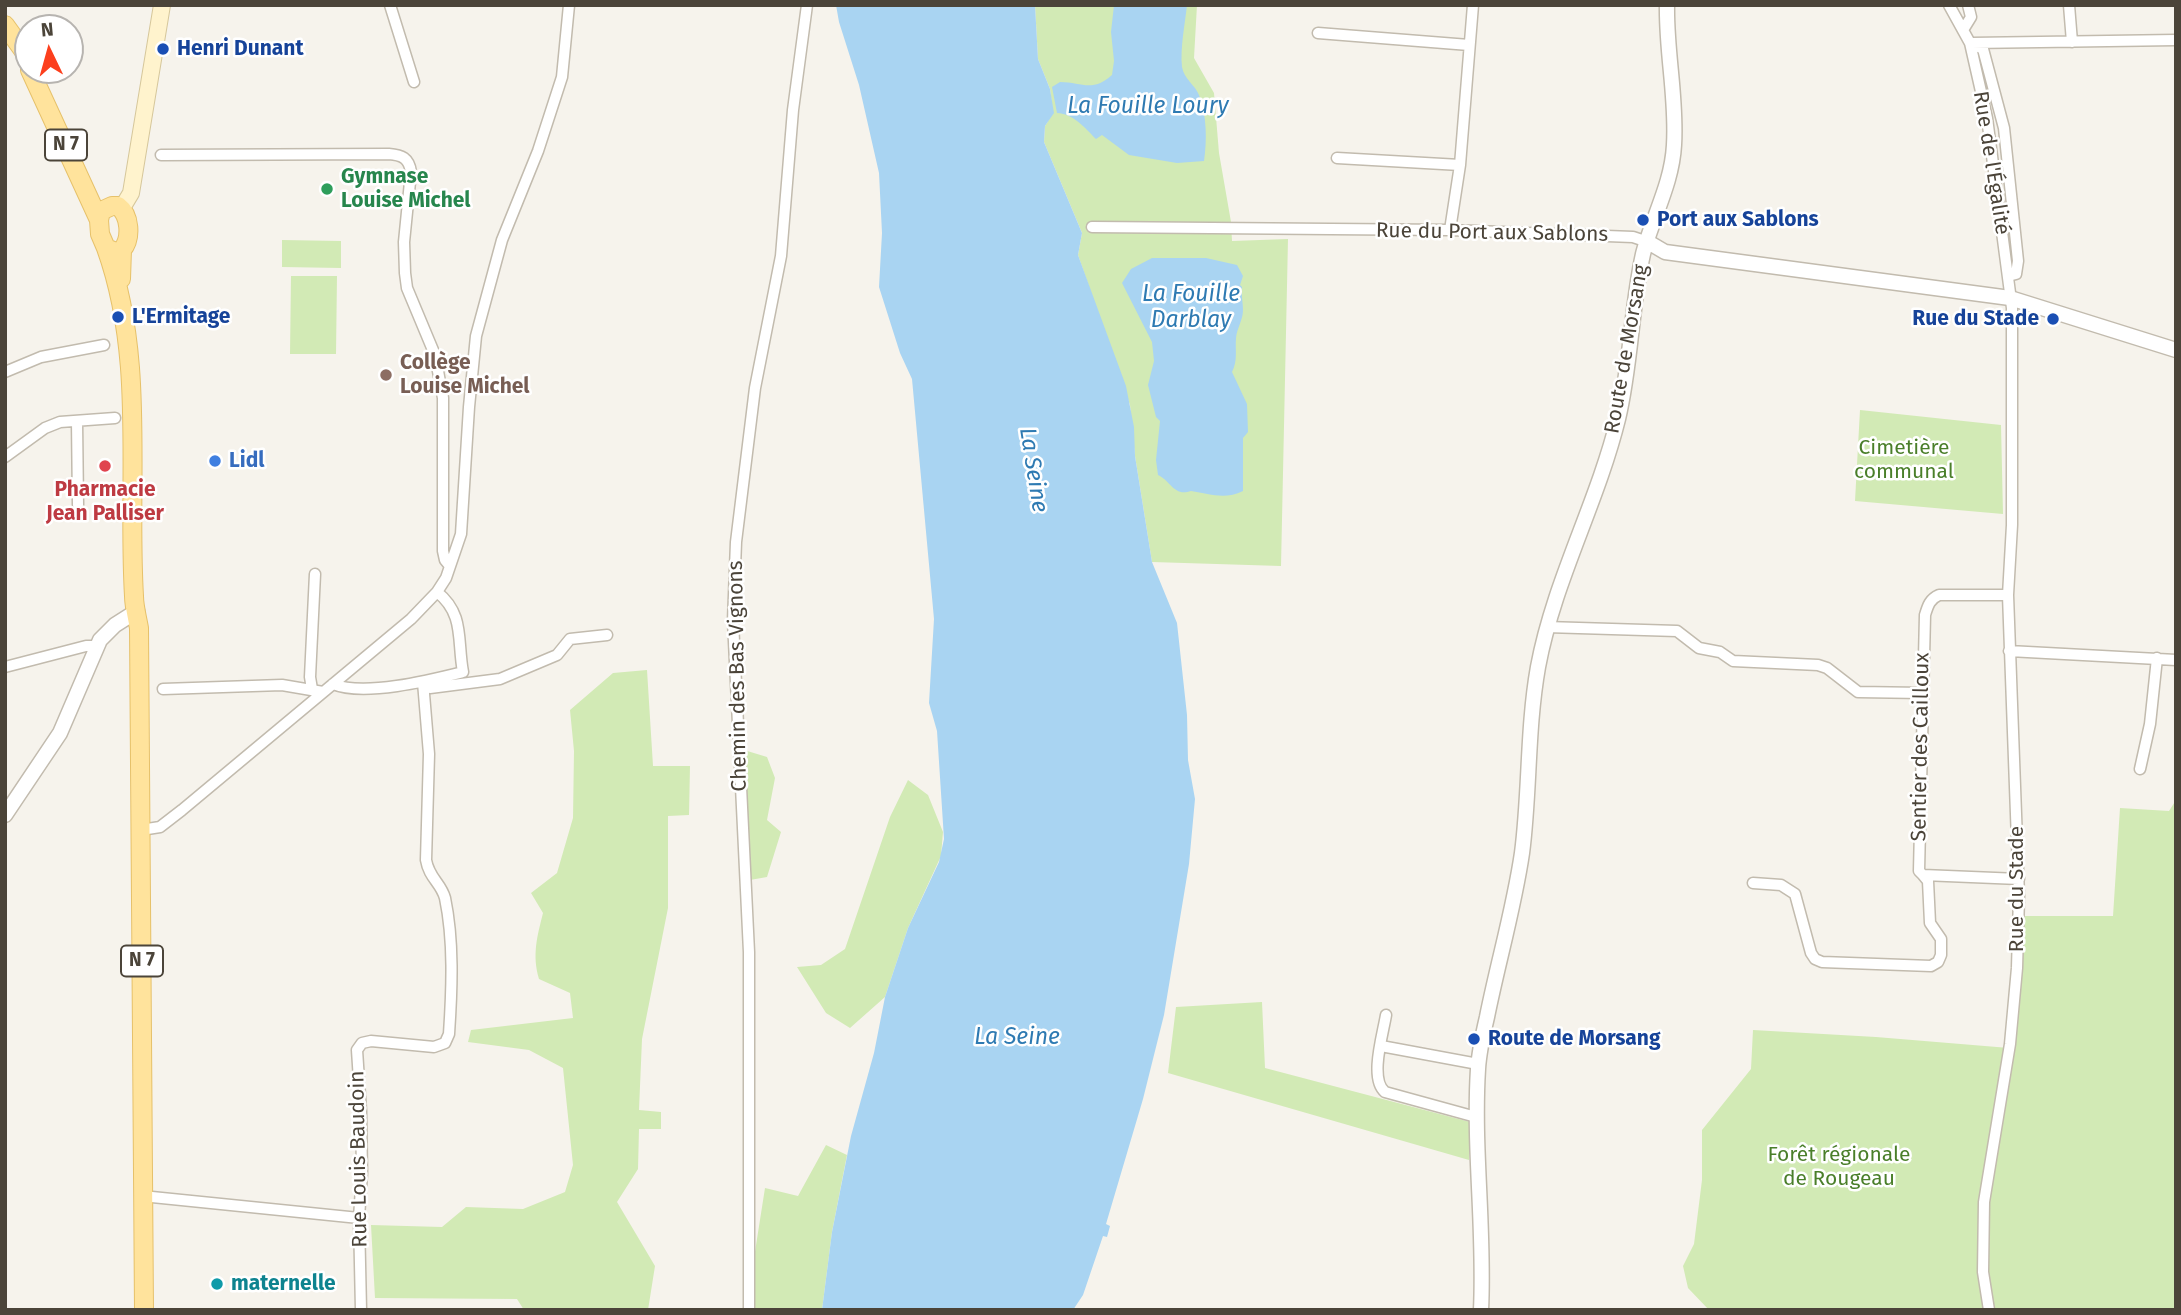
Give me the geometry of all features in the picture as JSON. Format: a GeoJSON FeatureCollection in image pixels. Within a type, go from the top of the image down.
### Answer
{"type":"FeatureCollection","features":[{"type":"Feature","properties":{"kind":"main road"},"geometry":{"type":"LineString","coordinates":[[100,216],[112,206],[122,208],[131,193],[162,5]]}},
{"type":"Feature","properties":{"kind":"main road","name":"N 7"},"geometry":{"type":"LineString","coordinates":[[37,84],[100,216]]}},
{"type":"Feature","properties":{"kind":"main road","name":"N 7"},"geometry":{"type":"LineString","coordinates":[[45,84],[78,145],[96,187],[100,234],[114,249],[128,357],[141,830],[144,1310]]}},
{"type":"Feature","properties":{"kind":"main road","name":"N 7"},"geometry":{"type":"LineString","coordinates":[[114,249],[128,239],[126,217],[122,208]]}},
{"type":"Feature","properties":{"kind":"street"},"geometry":{"type":"LineString","coordinates":[[390,5],[414,82]]}},
{"type":"Feature","properties":{"kind":"street"},"geometry":{"type":"LineString","coordinates":[[141,830],[166,824],[318,691],[333,684],[411,619],[437,592],[457,550],[463,519],[476,336],[502,240],[538,151],[562,77],[569,5]]}},
{"type":"Feature","properties":{"kind":"street","name":"Chemin des Bas Vignons"},"geometry":{"type":"LineString","coordinates":[[749,1310],[749,952],[733,621],[734,571],[755,388],[781,256],[793,110],[807,5]]}},
{"type":"Feature","properties":{"kind":"street"},"geometry":{"type":"LineString","coordinates":[[1450,230],[1460,165],[1473,5]]}},
{"type":"Feature","properties":{"kind":"street","name":"Route de Morsang"},"geometry":{"type":"LineString","coordinates":[[1481,1310],[1483,1247],[1476,1117],[1478,1064],[1522,851],[1532,706],[1546,627],[1557,591],[1591,506],[1618,419],[1629,366],[1644,250],[1664,194],[1674,150],[1675,103],[1667,40],[1667,5]]}},
{"type":"Feature","properties":{"kind":"street","name":"Rue de l'Égalité"},"geometry":{"type":"LineString","coordinates":[[1949,5],[1970,43],[1986,118],[2010,298]]}},
{"type":"Feature","properties":{"kind":"street"},"geometry":{"type":"LineString","coordinates":[[1963,30],[1970,17],[1968,5]]}},
{"type":"Feature","properties":{"kind":"street"},"geometry":{"type":"LineString","coordinates":[[2069,5],[2072,42]]}},
{"type":"Feature","properties":{"kind":"street"},"geometry":{"type":"LineString","coordinates":[[1318,33],[1469,46]]}},
{"type":"Feature","properties":{"kind":"street"},"geometry":{"type":"LineString","coordinates":[[1970,43],[2176,40]]}},
{"type":"Feature","properties":{"kind":"street"},"geometry":{"type":"LineString","coordinates":[[161,155],[389,154],[400,155],[408,161],[411,172],[404,242],[405,273],[407,288],[435,355],[443,398],[443,551],[450,566]]}},
{"type":"Feature","properties":{"kind":"street"},"geometry":{"type":"LineString","coordinates":[[1337,158],[1460,165]]}},
{"type":"Feature","properties":{"kind":"street","name":"Rue du Port aux Sablons"},"geometry":{"type":"LineString","coordinates":[[1092,227],[1450,230],[1633,237],[1665,252],[2010,298],[2176,350]]}},
{"type":"Feature","properties":{"kind":"street","name":"Rue du Stade"},"geometry":{"type":"LineString","coordinates":[[1989,1310],[1983,1272],[1984,1202],[2010,1044],[2017,968],[2019,879],[2008,595],[2012,525],[2010,298]]}},
{"type":"Feature","properties":{"kind":"street"},"geometry":{"type":"LineString","coordinates":[[5,372],[41,357],[104,345]]}},
{"type":"Feature","properties":{"kind":"street"},"geometry":{"type":"LineString","coordinates":[[5,457],[45,428],[60,422],[115,418]]}},
{"type":"Feature","properties":{"kind":"street"},"geometry":{"type":"LineString","coordinates":[[77,421],[78,505]]}},
{"type":"Feature","properties":{"kind":"street"},"geometry":{"type":"LineString","coordinates":[[315,574],[310,677],[318,691]]}},
{"type":"Feature","properties":{"kind":"street"},"geometry":{"type":"LineString","coordinates":[[333,684],[357,688],[423,682],[463,672],[459,629],[454,611],[448,601],[437,592]]}},
{"type":"Feature","properties":{"kind":"street","name":"Sentier des Cailloux"},"geometry":{"type":"LineString","coordinates":[[1753,883],[1781,885],[1796,894],[1811,953],[1822,962],[1931,966],[1938,962],[1941,939],[1930,923],[1928,881],[1919,872],[1925,615],[1932,598],[1947,594],[2008,595]]}},
{"type":"Feature","properties":{"kind":"street"},"geometry":{"type":"LineString","coordinates":[[5,815],[60,733],[97,646],[115,625],[137,611]]}},
{"type":"Feature","properties":{"kind":"street"},"geometry":{"type":"LineString","coordinates":[[1546,627],[1676,631],[1699,648],[1720,652],[1733,661],[1818,665],[1827,668],[1858,692],[1923,693]]}},
{"type":"Feature","properties":{"kind":"street"},"geometry":{"type":"LineString","coordinates":[[423,682],[430,688],[500,679],[557,655],[570,639],[607,635]]}},
{"type":"Feature","properties":{"kind":"street"},"geometry":{"type":"LineString","coordinates":[[5,667],[86,646],[97,646]]}},
{"type":"Feature","properties":{"kind":"street"},"geometry":{"type":"LineString","coordinates":[[2009,651],[2176,660]]}},
{"type":"Feature","properties":{"kind":"street"},"geometry":{"type":"LineString","coordinates":[[2140,769],[2150,724],[2157,658]]}},
{"type":"Feature","properties":{"kind":"street","name":"Rue Louis Baudoin"},"geometry":{"type":"LineString","coordinates":[[361,1310],[359,1218],[362,1111],[357,1057],[359,1046],[371,1041],[434,1047],[445,1043],[449,1034],[451,969],[446,905],[444,894],[430,875],[426,860],[429,754],[423,682]]}},
{"type":"Feature","properties":{"kind":"street"},"geometry":{"type":"LineString","coordinates":[[163,689],[257,685],[318,691]]}},
{"type":"Feature","properties":{"kind":"street"},"geometry":{"type":"LineString","coordinates":[[1923,875],[2019,879]]}},
{"type":"Feature","properties":{"kind":"street"},"geometry":{"type":"LineString","coordinates":[[1387,1015],[1376,1077],[1382,1091],[1476,1117]]}},
{"type":"Feature","properties":{"kind":"street"},"geometry":{"type":"LineString","coordinates":[[1381,1046],[1478,1064]]}},
{"type":"Feature","properties":{"kind":"street"},"geometry":{"type":"LineString","coordinates":[[142,1196],[359,1218]]}},
{"type":"Feature","properties":{"kind":"green space"},"geometry":{"type":"Polygon","coordinates":[[[1035,5],[1197,5],[1194,58],[1214,93],[1219,153],[1232,241],[1288,239],[1281,566],[1152,562],[1135,456],[1130,405],[1078,255],[1082,233],[1044,142],[1045,126],[1053,113],[1050,89],[1038,59],[1035,5]]]}},
{"type":"Feature","properties":{"kind":"green space"},"geometry":{"type":"Polygon","coordinates":[[[282,240],[341,241],[341,268],[282,267],[282,240]]]}},
{"type":"Feature","properties":{"kind":"green space"},"geometry":{"type":"Polygon","coordinates":[[[291,276],[337,276],[336,354],[290,354],[291,276]]]}},
{"type":"Feature","properties":{"kind":"green space","name":"Cimetière communal"},"geometry":{"type":"Polygon","coordinates":[[[1860,410],[2001,425],[2003,514],[1855,501],[1860,410]]]}},
{"type":"Feature","properties":{"kind":"green space"},"geometry":{"type":"Polygon","coordinates":[[[647,670],[653,766],[690,766],[689,815],[668,816],[668,908],[642,1039],[639,1110],[661,1112],[661,1129],[639,1129],[638,1169],[617,1202],[655,1266],[648,1310],[524,1310],[517,1299],[375,1298],[371,1225],[442,1227],[466,1207],[523,1209],[565,1192],[573,1165],[563,1068],[529,1050],[468,1042],[471,1030],[573,1018],[570,993],[539,979],[536,954],[543,913],[531,893],[557,873],[573,818],[574,751],[570,710],[613,673],[647,670]]]}},
{"type":"Feature","properties":{"kind":"green space"},"geometry":{"type":"Polygon","coordinates":[[[744,750],[767,757],[775,778],[767,820],[781,832],[767,877],[750,880],[744,750]]]}},
{"type":"Feature","properties":{"kind":"green space"},"geometry":{"type":"Polygon","coordinates":[[[908,780],[928,795],[943,832],[941,856],[908,928],[885,997],[850,1028],[826,1013],[797,967],[821,965],[845,949],[890,817],[908,780]]]}},
{"type":"Feature","properties":{"kind":"green space","name":"Forêt régionale de Rougeau"},"geometry":{"type":"Polygon","coordinates":[[[2176,800],[2176,1310],[1709,1310],[1688,1288],[1683,1266],[1694,1244],[1702,1180],[1702,1130],[1751,1069],[1753,1030],[2009,1048],[2023,916],[2113,916],[2120,808],[2169,811],[2176,800]]]}},
{"type":"Feature","properties":{"kind":"green space"},"geometry":{"type":"Polygon","coordinates":[[[1262,1002],[1265,1068],[1470,1122],[1469,1160],[1168,1073],[1176,1007],[1262,1002]]]}},
{"type":"Feature","properties":{"kind":"green space"},"geometry":{"type":"Polygon","coordinates":[[[826,1145],[847,1155],[832,1232],[822,1310],[753,1310],[754,1258],[765,1188],[798,1196],[826,1145]]]}},
{"type":"Feature","properties":{"kind":"water","name":"La Seine"},"geometry":{"type":"Polygon","coordinates":[[[836,5],[1035,5],[1038,59],[1050,89],[1054,113],[1045,126],[1044,142],[1082,233],[1078,255],[1126,386],[1152,562],[1177,623],[1187,715],[1188,760],[1195,799],[1189,864],[1164,1015],[1143,1099],[1106,1224],[1110,1226],[1107,1237],[1103,1236],[1083,1295],[1073,1310],[822,1310],[832,1232],[851,1136],[874,1053],[885,997],[908,928],[939,862],[944,839],[937,731],[929,703],[934,619],[912,379],[900,353],[879,287],[882,233],[879,173],[859,85],[836,5]]]}},
{"type":"Feature","properties":{"kind":"water","name":"La Fouille Loury"},"geometry":{"type":"Polygon","coordinates":[[[1114,5],[1187,5],[1182,67],[1199,95],[1204,111],[1204,161],[1177,163],[1129,155],[1102,135],[1096,139],[1074,119],[1057,113],[1052,87],[1060,82],[1099,84],[1112,75],[1114,61],[1111,32],[1114,5]]]}},
{"type":"Feature","properties":{"kind":"water","name":"La Fouille Darblay"},"geometry":{"type":"Polygon","coordinates":[[[1152,258],[1206,258],[1237,265],[1243,276],[1240,285],[1243,314],[1237,334],[1236,359],[1232,372],[1247,404],[1248,432],[1243,438],[1243,491],[1236,494],[1224,496],[1180,492],[1158,475],[1156,460],[1160,421],[1156,417],[1148,385],[1154,361],[1152,342],[1122,283],[1131,269],[1152,258]]]}},
{"type":"Feature","properties":{"kind":"place","name":"Henri Dunant"},"geometry":{"type":"Point","coordinates":[163,49]}},
{"type":"Feature","properties":{"kind":"place","name":"Gymnase Louise Michel"},"geometry":{"type":"Point","coordinates":[327,189]}},
{"type":"Feature","properties":{"kind":"place","name":"Port aux Sablons"},"geometry":{"type":"Point","coordinates":[1643,220]}},
{"type":"Feature","properties":{"kind":"place","name":"L'Ermitage"},"geometry":{"type":"Point","coordinates":[118,317]}},
{"type":"Feature","properties":{"kind":"place","name":"Rue du Stade"},"geometry":{"type":"Point","coordinates":[2053,319]}},
{"type":"Feature","properties":{"kind":"place","name":"Collège Louise Michel"},"geometry":{"type":"Point","coordinates":[386,375]}},
{"type":"Feature","properties":{"kind":"place","name":"Lidl"},"geometry":{"type":"Point","coordinates":[215,461]}},
{"type":"Feature","properties":{"kind":"place","name":"Pharmacie Jean Palliser"},"geometry":{"type":"Point","coordinates":[105,466]}},
{"type":"Feature","properties":{"kind":"place","name":"Route de Morsang"},"geometry":{"type":"Point","coordinates":[1474,1039]}},
{"type":"Feature","properties":{"kind":"place","name":"maternelle"},"geometry":{"type":"Point","coordinates":[217,1284]}}]}
